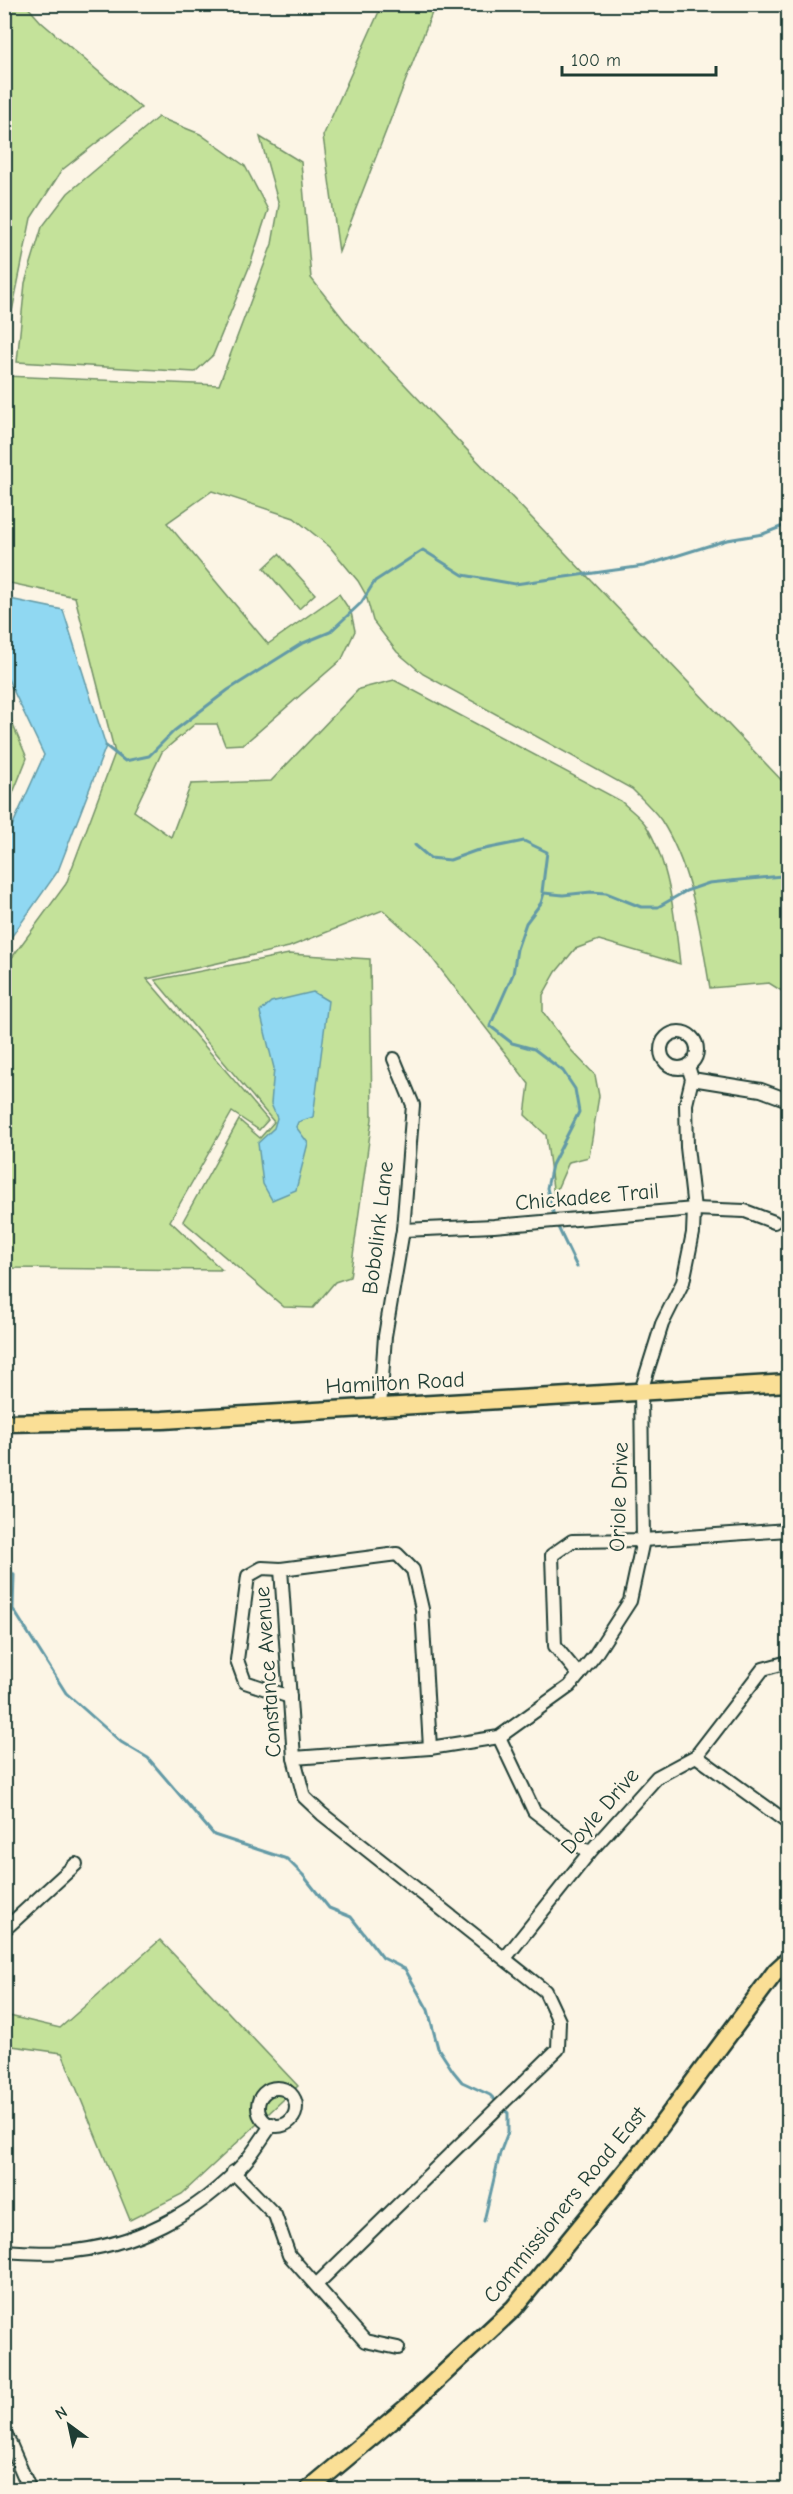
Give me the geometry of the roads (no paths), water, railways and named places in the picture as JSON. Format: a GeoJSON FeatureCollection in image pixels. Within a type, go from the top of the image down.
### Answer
{"type":"FeatureCollection","features":[{"type":"Feature","properties":{"kind":"main road","name":"Hamilton Road"},"geometry":{"type":"LineString","coordinates":[[4,1424],[163,1420],[789,1383]]}},
{"type":"Feature","properties":{"kind":"main road","name":"Commissioners Road East"},"geometry":{"type":"LineString","coordinates":[[308,2490],[411,2404],[514,2308],[639,2155],[782,1966],[783,1954],[789,1946]]}},
{"type":"Feature","properties":{"kind":"street","name":"Bobolink Lane"},"geometry":{"type":"LineString","coordinates":[[380,1407],[385,1336],[403,1230],[413,1105],[394,1059]]}},
{"type":"Feature","properties":{"kind":"street"},"geometry":{"type":"LineString","coordinates":[[688,1066],[693,1078],[761,1090],[789,1100]]}},
{"type":"Feature","properties":{"kind":"street","name":"Oriole Drive"},"geometry":{"type":"LineString","coordinates":[[294,1758],[430,1748],[499,1737],[570,1686],[595,1655],[630,1601],[643,1540],[641,1391],[662,1324],[683,1282],[693,1233],[694,1209],[687,1147],[686,1104],[693,1078]]}},
{"type":"Feature","properties":{"kind":"street","name":"Chickadee Trail"},"geometry":{"type":"LineString","coordinates":[[403,1230],[494,1226],[694,1209],[745,1211],[774,1222]]}},
{"type":"Feature","properties":{"kind":"street"},"geometry":{"type":"LineString","coordinates":[[579,1675],[555,1646],[552,1555],[572,1541],[643,1540],[789,1530]]}},
{"type":"Feature","properties":{"kind":"street","name":"Constance Avenue"},"geometry":{"type":"LineString","coordinates":[[316,2285],[558,2049],[559,2021],[545,1991],[506,1957],[322,1814],[304,1797],[294,1758],[281,1569],[397,1554],[413,1570],[422,1609],[430,1748]]}},
{"type":"Feature","properties":{"kind":"street"},"geometry":{"type":"LineString","coordinates":[[281,1569],[262,1568],[248,1576],[237,1660],[245,1682],[290,1697]]}},
{"type":"Feature","properties":{"kind":"street","name":"Doyle Drive"},"geometry":{"type":"LineString","coordinates":[[506,1957],[589,1854],[657,1777],[696,1756],[763,1669],[789,1662]]}},
{"type":"Feature","properties":{"kind":"street"},"geometry":{"type":"LineString","coordinates":[[499,1737],[534,1810],[589,1854]]}},
{"type":"Feature","properties":{"kind":"street"},"geometry":{"type":"LineString","coordinates":[[696,1756],[789,1823]]}},
{"type":"Feature","properties":{"kind":"street"},"geometry":{"type":"LineString","coordinates":[[4,1930],[76,1863]]}},
{"type":"Feature","properties":{"kind":"street"},"geometry":{"type":"LineString","coordinates":[[4,2251],[61,2253],[117,2243],[175,2218],[211,2193],[245,2161],[272,2124]]}},
{"type":"Feature","properties":{"kind":"street"},"geometry":{"type":"LineString","coordinates":[[233,2172],[275,2215],[289,2255],[365,2341],[398,2348]]}},
{"type":"Feature","properties":{"kind":"street"},"geometry":{"type":"LineString","coordinates":[[4,2430],[30,2490]]}},
{"type":"Feature","properties":{"kind":"water"},"geometry":{"type":"Polygon","coordinates":[[[5,598],[63,610],[106,746],[58,871],[5,946],[5,842],[44,755],[5,673],[5,598]]]}},
{"type":"Feature","properties":{"kind":"water"},"geometry":{"type":"Polygon","coordinates":[[[313,992],[328,1001],[313,1117],[298,1122],[296,1127],[308,1143],[296,1190],[272,1200],[263,1184],[258,1143],[274,1128],[277,1118],[271,1104],[274,1068],[260,1012],[271,1002],[313,992]]]}},
{"type":"Feature","properties":{"kind":"waterway"},"geometry":{"type":"LineString","coordinates":[[106,746],[125,761],[149,756],[174,731],[228,690],[301,644],[330,632],[361,603],[375,581],[423,550],[463,575],[515,584],[644,566],[727,540],[763,534],[788,524]]}},
{"type":"Feature","properties":{"kind":"waterway"},"geometry":{"type":"LineString","coordinates":[[415,845],[430,858],[450,860],[475,851],[524,841],[547,852],[542,892],[544,893],[541,903],[526,923],[517,949],[513,974],[490,1026],[512,1043],[534,1049],[563,1071],[575,1089],[579,1112],[552,1165],[547,1188],[554,1216]]}},
{"type":"Feature","properties":{"kind":"waterway"},"geometry":{"type":"LineString","coordinates":[[544,893],[563,895],[606,893],[641,907],[658,907],[686,891],[709,883],[782,876],[788,882]]}},
{"type":"Feature","properties":{"kind":"waterway"},"geometry":{"type":"LineString","coordinates":[[556,1223],[577,1267]]}},
{"type":"Feature","properties":{"kind":"waterway"},"geometry":{"type":"LineString","coordinates":[[4,1565],[14,1575],[13,1609],[66,1693],[121,1742],[148,1758],[214,1835],[287,1859],[329,1908],[351,1917],[383,1958],[405,1969],[428,2010],[438,2048],[453,2071],[462,2082],[490,2095],[497,2102]]}},
{"type":"Feature","properties":{"kind":"waterway"},"geometry":{"type":"LineString","coordinates":[[484,2221],[500,2153],[508,2132],[508,2113],[501,2107]]}}]}
